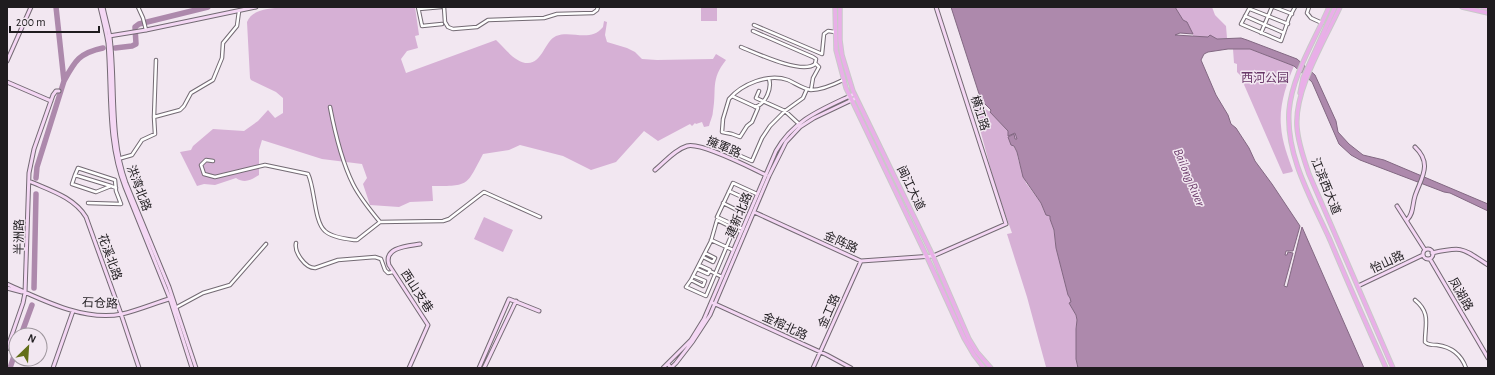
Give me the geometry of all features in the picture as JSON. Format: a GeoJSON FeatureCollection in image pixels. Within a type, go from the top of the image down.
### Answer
{"type":"FeatureCollection","features":[{"type":"Feature","properties":{"kind":"main road","name":"闽江大道"},"geometry":{"type":"LineString","coordinates":[[835,7],[836,50],[843,80],[849,96],[927,257],[966,342],[984,368]]}},
{"type":"Feature","properties":{"kind":"main road","name":"闽江大道"},"geometry":{"type":"LineString","coordinates":[[840,7],[840,40],[842,55],[854,94],[933,256],[969,339],[977,352],[991,368]]}},
{"type":"Feature","properties":{"kind":"main road","name":"江滨西大道"},"geometry":{"type":"LineString","coordinates":[[1329,7],[1292,92],[1289,117],[1290,140],[1304,183],[1386,368]]}},
{"type":"Feature","properties":{"kind":"main road"},"geometry":{"type":"LineString","coordinates":[[1299,103],[1301,88],[1307,68],[1335,7]]}},
{"type":"Feature","properties":{"kind":"main road","name":"江滨西大道"},"geometry":{"type":"LineString","coordinates":[[1340,7],[1306,80],[1299,103],[1297,121],[1299,142],[1309,174],[1393,368]]}},
{"type":"Feature","properties":{"kind":"main road"},"geometry":{"type":"LineString","coordinates":[[1462,7],[1488,13]]}},
{"type":"Feature","properties":{"kind":"main road"},"geometry":{"type":"LineString","coordinates":[[1289,117],[1292,122],[1295,123],[1297,121]]}},
{"type":"Feature","properties":{"kind":"street"},"geometry":{"type":"LineString","coordinates":[[7,61],[31,7]]}},
{"type":"Feature","properties":{"kind":"street","name":"洪湾北路"},"geometry":{"type":"LineString","coordinates":[[102,7],[108,36],[110,116],[125,187],[177,307],[196,368]]}},
{"type":"Feature","properties":{"kind":"street"},"geometry":{"type":"LineString","coordinates":[[138,7],[146,30]]}},
{"type":"Feature","properties":{"kind":"street"},"geometry":{"type":"LineString","coordinates":[[108,36],[146,30],[256,7]]}},
{"type":"Feature","properties":{"kind":"street"},"geometry":{"type":"LineString","coordinates":[[442,24],[422,26],[419,8],[442,7],[446,24],[448,27],[453,29],[477,27],[488,20],[544,18],[555,14],[593,13],[598,7]]}},
{"type":"Feature","properties":{"kind":"street","name":"横江路"},"geometry":{"type":"LineString","coordinates":[[936,7],[1006,224]]}},
{"type":"Feature","properties":{"kind":"street"},"geometry":{"type":"LineString","coordinates":[[1261,32],[1273,7],[1292,14]]}},
{"type":"Feature","properties":{"kind":"street"},"geometry":{"type":"LineString","coordinates":[[1288,24],[1250,8],[1241,24],[1281,41],[1284,33],[1288,24],[1295,7]]}},
{"type":"Feature","properties":{"kind":"street"},"geometry":{"type":"LineString","coordinates":[[1309,7],[1307,13],[1308,16],[1322,23]]}},
{"type":"Feature","properties":{"kind":"street"},"geometry":{"type":"LineString","coordinates":[[154,117],[180,110],[191,93],[213,80],[222,58],[222,43],[237,26],[241,9]]}},
{"type":"Feature","properties":{"kind":"street"},"geometry":{"type":"LineString","coordinates":[[1245,16],[1284,33]]}},
{"type":"Feature","properties":{"kind":"street"},"geometry":{"type":"LineString","coordinates":[[754,25],[822,54],[824,34],[828,31],[835,32]]}},
{"type":"Feature","properties":{"kind":"street"},"geometry":{"type":"LineString","coordinates":[[752,31],[816,59],[816,64],[819,67],[813,78],[811,90]]}},
{"type":"Feature","properties":{"kind":"street"},"geometry":{"type":"LineString","coordinates":[[741,47],[786,65],[810,67],[816,64]]}},
{"type":"Feature","properties":{"kind":"street"},"geometry":{"type":"LineString","coordinates":[[118,159],[132,155],[142,140],[155,134],[154,117],[156,60]]}},
{"type":"Feature","properties":{"kind":"street"},"geometry":{"type":"LineString","coordinates":[[732,96],[758,108],[752,122],[747,126],[740,137],[722,132],[722,121],[726,107],[732,96],[749,84],[770,79],[786,80],[811,90],[829,87],[843,80]]}},
{"type":"Feature","properties":{"kind":"street"},"geometry":{"type":"LineString","coordinates":[[755,107],[759,106],[764,101],[771,87],[770,79]]}},
{"type":"Feature","properties":{"kind":"street"},"geometry":{"type":"LineString","coordinates":[[7,82],[51,101]]}},
{"type":"Feature","properties":{"kind":"street"},"geometry":{"type":"LineString","coordinates":[[736,154],[752,161],[764,135],[785,111],[803,98],[806,89]]}},
{"type":"Feature","properties":{"kind":"street","name":"半洲路"},"geometry":{"type":"LineString","coordinates":[[7,349],[26,293],[29,180],[32,155],[54,92],[59,91]]}},
{"type":"Feature","properties":{"kind":"street"},"geometry":{"type":"LineString","coordinates":[[759,91],[756,98],[785,111],[798,124]]}},
{"type":"Feature","properties":{"kind":"street","name":"建新北路"},"geometry":{"type":"LineString","coordinates":[[663,368],[694,335],[713,303],[754,212],[778,146],[787,134],[798,124],[816,112],[854,94]]}},
{"type":"Feature","properties":{"kind":"street","name":"建新北路"},"geometry":{"type":"LineString","coordinates":[[671,368],[693,342],[704,326],[722,277],[742,230],[758,194],[783,147],[794,132],[804,124],[820,114],[856,98]]}},
{"type":"Feature","properties":{"kind":"street"},"geometry":{"type":"LineString","coordinates":[[330,107],[338,146],[353,183],[363,200],[380,222]]}},
{"type":"Feature","properties":{"kind":"street","name":"擁軍路"},"geometry":{"type":"LineString","coordinates":[[655,170],[679,149],[692,145],[702,147],[767,176]]}},
{"type":"Feature","properties":{"kind":"street"},"geometry":{"type":"LineString","coordinates":[[1406,220],[1412,212],[1414,198],[1423,176],[1424,160],[1415,147]]}},
{"type":"Feature","properties":{"kind":"street"},"geometry":{"type":"LineString","coordinates":[[213,161],[206,160],[201,165],[204,174],[215,177],[265,165],[308,174],[312,181],[318,216],[322,228],[326,232],[344,238],[357,240],[380,222],[449,220],[484,192],[540,217]]}},
{"type":"Feature","properties":{"kind":"street"},"geometry":{"type":"LineString","coordinates":[[88,204],[121,204],[115,180],[78,168],[72,184],[93,192],[111,186]]}},
{"type":"Feature","properties":{"kind":"street"},"geometry":{"type":"LineString","coordinates":[[76,175],[116,188]]}},
{"type":"Feature","properties":{"kind":"street","name":"花溪北路"},"geometry":{"type":"LineString","coordinates":[[29,180],[68,199],[84,213],[122,314],[139,368]]}},
{"type":"Feature","properties":{"kind":"street"},"geometry":{"type":"LineString","coordinates":[[742,230],[717,217],[723,203],[732,183],[758,194]]}},
{"type":"Feature","properties":{"kind":"street"},"geometry":{"type":"LineString","coordinates":[[729,191],[742,197]]}},
{"type":"Feature","properties":{"kind":"street"},"geometry":{"type":"LineString","coordinates":[[723,203],[737,210]]}},
{"type":"Feature","properties":{"kind":"street"},"geometry":{"type":"LineString","coordinates":[[1397,206],[1425,250],[1429,250],[1432,253],[1461,249],[1488,265]]}},
{"type":"Feature","properties":{"kind":"street","name":"金阵路"},"geometry":{"type":"LineString","coordinates":[[754,212],[861,261],[933,256],[1006,224]]}},
{"type":"Feature","properties":{"kind":"street"},"geometry":{"type":"LineString","coordinates":[[734,228],[706,296],[686,287],[705,253],[717,220],[742,230]]}},
{"type":"Feature","properties":{"kind":"street"},"geometry":{"type":"LineString","coordinates":[[711,240],[734,250]]}},
{"type":"Feature","properties":{"kind":"street"},"geometry":{"type":"LineString","coordinates":[[296,243],[296,248],[304,262],[311,268],[338,260],[376,257],[381,259],[385,270],[388,273],[393,272]]}},
{"type":"Feature","properties":{"kind":"street"},"geometry":{"type":"LineString","coordinates":[[177,307],[203,293],[230,285],[266,244]]}},
{"type":"Feature","properties":{"kind":"street","name":"西山支巷"},"geometry":{"type":"LineString","coordinates":[[409,368],[428,325],[388,262],[392,252],[399,248],[420,244]]}},
{"type":"Feature","properties":{"kind":"street"},"geometry":{"type":"LineString","coordinates":[[1425,250],[1423,255],[1426,259],[1430,259],[1433,256],[1432,253]]}},
{"type":"Feature","properties":{"kind":"street"},"geometry":{"type":"LineString","coordinates":[[703,257],[713,262],[715,258],[705,253]]}},
{"type":"Feature","properties":{"kind":"street","name":"怡山路"},"geometry":{"type":"LineString","coordinates":[[1358,286],[1423,255]]}},
{"type":"Feature","properties":{"kind":"street","name":"凤湖路"},"geometry":{"type":"LineString","coordinates":[[1430,259],[1488,358]]}},
{"type":"Feature","properties":{"kind":"street","name":"金工路"},"geometry":{"type":"LineString","coordinates":[[813,368],[861,261]]}},
{"type":"Feature","properties":{"kind":"street"},"geometry":{"type":"LineString","coordinates":[[699,265],[722,277]]}},
{"type":"Feature","properties":{"kind":"street"},"geometry":{"type":"LineString","coordinates":[[697,269],[708,274],[710,272]]}},
{"type":"Feature","properties":{"kind":"street"},"geometry":{"type":"LineString","coordinates":[[691,280],[703,286],[705,282],[693,276]]}},
{"type":"Feature","properties":{"kind":"street","name":"石仓路"},"geometry":{"type":"LineString","coordinates":[[7,284],[26,293],[73,310],[94,314],[122,314],[172,298]]}},
{"type":"Feature","properties":{"kind":"street","name":"石仓路"},"geometry":{"type":"LineString","coordinates":[[7,288],[26,293]]}},
{"type":"Feature","properties":{"kind":"street","name":"洪湾北路"},"geometry":{"type":"LineString","coordinates":[[172,298],[192,368]]}},
{"type":"Feature","properties":{"kind":"street"},"geometry":{"type":"LineString","coordinates":[[479,368],[509,299],[539,311]]}},
{"type":"Feature","properties":{"kind":"street"},"geometry":{"type":"LineString","coordinates":[[1415,300],[1426,314],[1425,342],[1430,345],[1444,346],[1455,350],[1463,360],[1466,368]]}},
{"type":"Feature","properties":{"kind":"street"},"geometry":{"type":"LineString","coordinates":[[484,368],[516,301]]}},
{"type":"Feature","properties":{"kind":"street","name":"金榕北路"},"geometry":{"type":"LineString","coordinates":[[713,303],[820,352],[851,368]]}},
{"type":"Feature","properties":{"kind":"street"},"geometry":{"type":"LineString","coordinates":[[53,368],[73,310]]}},
{"type":"Feature","properties":{"kind":"street"},"geometry":{"type":"LineString","coordinates":[[668,364],[671,368]]}},
{"type":"Feature","properties":{"kind":"green space"},"geometry":{"type":"Polygon","coordinates":[[[282,7],[415,7],[419,35],[415,36],[418,48],[407,51],[401,59],[406,73],[496,40],[519,61],[528,63],[533,62],[540,56],[549,42],[556,36],[568,34],[592,34],[598,32],[603,27],[604,21],[607,22],[605,35],[607,42],[627,48],[635,52],[642,59],[713,59],[716,54],[726,60],[716,79],[713,113],[709,126],[704,127],[702,122],[695,123],[692,126],[690,124],[658,141],[644,131],[616,162],[591,170],[563,156],[520,145],[509,150],[483,154],[473,172],[465,182],[454,186],[432,186],[433,201],[410,202],[399,207],[370,205],[363,184],[367,178],[362,164],[322,159],[262,140],[259,150],[259,175],[248,181],[242,181],[236,178],[215,185],[204,184],[197,186],[180,152],[191,150],[193,146],[213,129],[244,131],[258,121],[268,110],[275,118],[283,113],[283,98],[276,92],[251,80],[250,78],[247,22],[253,14],[257,12],[282,7]]]}},
{"type":"Feature","properties":{"kind":"green space"},"geometry":{"type":"Polygon","coordinates":[[[701,7],[717,7],[717,21],[701,21],[701,7]]]}},
{"type":"Feature","properties":{"kind":"green space"},"geometry":{"type":"Polygon","coordinates":[[[1175,7],[1212,7],[1215,15],[1226,26],[1227,38],[1217,39],[1193,36],[1175,7]]]}},
{"type":"Feature","properties":{"kind":"green space","name":"西河公园"},"geometry":{"type":"Polygon","coordinates":[[[1233,49],[1250,49],[1294,66],[1288,81],[1281,111],[1283,138],[1293,171],[1292,172],[1283,174],[1242,80],[1243,78],[1237,72],[1237,64],[1234,63],[1233,49]]]}},
{"type":"Feature","properties":{"kind":"green space"},"geometry":{"type":"Polygon","coordinates":[[[980,105],[990,112],[1008,131],[1015,133],[1017,138],[1015,139],[1013,135],[1008,137],[1017,152],[1026,183],[1041,203],[1046,215],[1050,216],[1054,230],[1056,248],[1071,298],[1071,302],[1069,303],[1076,315],[1077,320],[1076,359],[1078,368],[1046,367],[1027,297],[1007,234],[1012,233],[995,185],[974,107],[980,105]]]}},
{"type":"Feature","properties":{"kind":"green space"},"geometry":{"type":"Polygon","coordinates":[[[484,217],[513,230],[503,252],[474,239],[484,217]]]}},
{"type":"Feature","properties":{"kind":"water","name":"Bailong River"},"geometry":{"type":"Polygon","coordinates":[[[951,7],[1175,7],[1183,20],[1187,22],[1193,34],[1180,33],[1175,35],[1208,37],[1210,35],[1217,39],[1241,38],[1297,59],[1315,75],[1336,121],[1338,132],[1349,144],[1363,155],[1384,160],[1488,204],[1488,211],[1450,193],[1360,160],[1351,155],[1339,144],[1312,82],[1294,66],[1250,49],[1228,49],[1208,52],[1204,54],[1201,60],[1216,95],[1228,115],[1231,124],[1236,128],[1249,148],[1255,161],[1300,226],[1293,251],[1286,251],[1285,255],[1287,255],[1288,252],[1293,253],[1284,286],[1287,287],[1302,227],[1364,368],[1078,368],[1076,359],[1077,320],[1076,315],[1069,303],[1071,302],[1056,248],[1054,230],[1050,216],[1046,215],[1041,203],[1023,177],[1017,152],[1014,146],[1011,145],[1008,137],[1014,134],[1015,139],[1017,139],[1015,133],[1008,136],[1008,131],[981,100],[951,7]]]}},
{"type":"Feature","properties":{"kind":"waterway"},"geometry":{"type":"LineString","coordinates":[[36,178],[37,167],[64,81],[56,7]]}},
{"type":"Feature","properties":{"kind":"waterway"},"geometry":{"type":"LineString","coordinates":[[115,48],[132,46],[136,44],[135,27],[139,24],[208,7]]}},
{"type":"Feature","properties":{"kind":"waterway"},"geometry":{"type":"LineString","coordinates":[[64,81],[71,68],[83,55],[103,48]]}},
{"type":"Feature","properties":{"kind":"waterway"},"geometry":{"type":"LineString","coordinates":[[34,288],[36,194]]}},
{"type":"Feature","properties":{"kind":"waterway"},"geometry":{"type":"LineString","coordinates":[[24,327],[32,305]]}}]}
